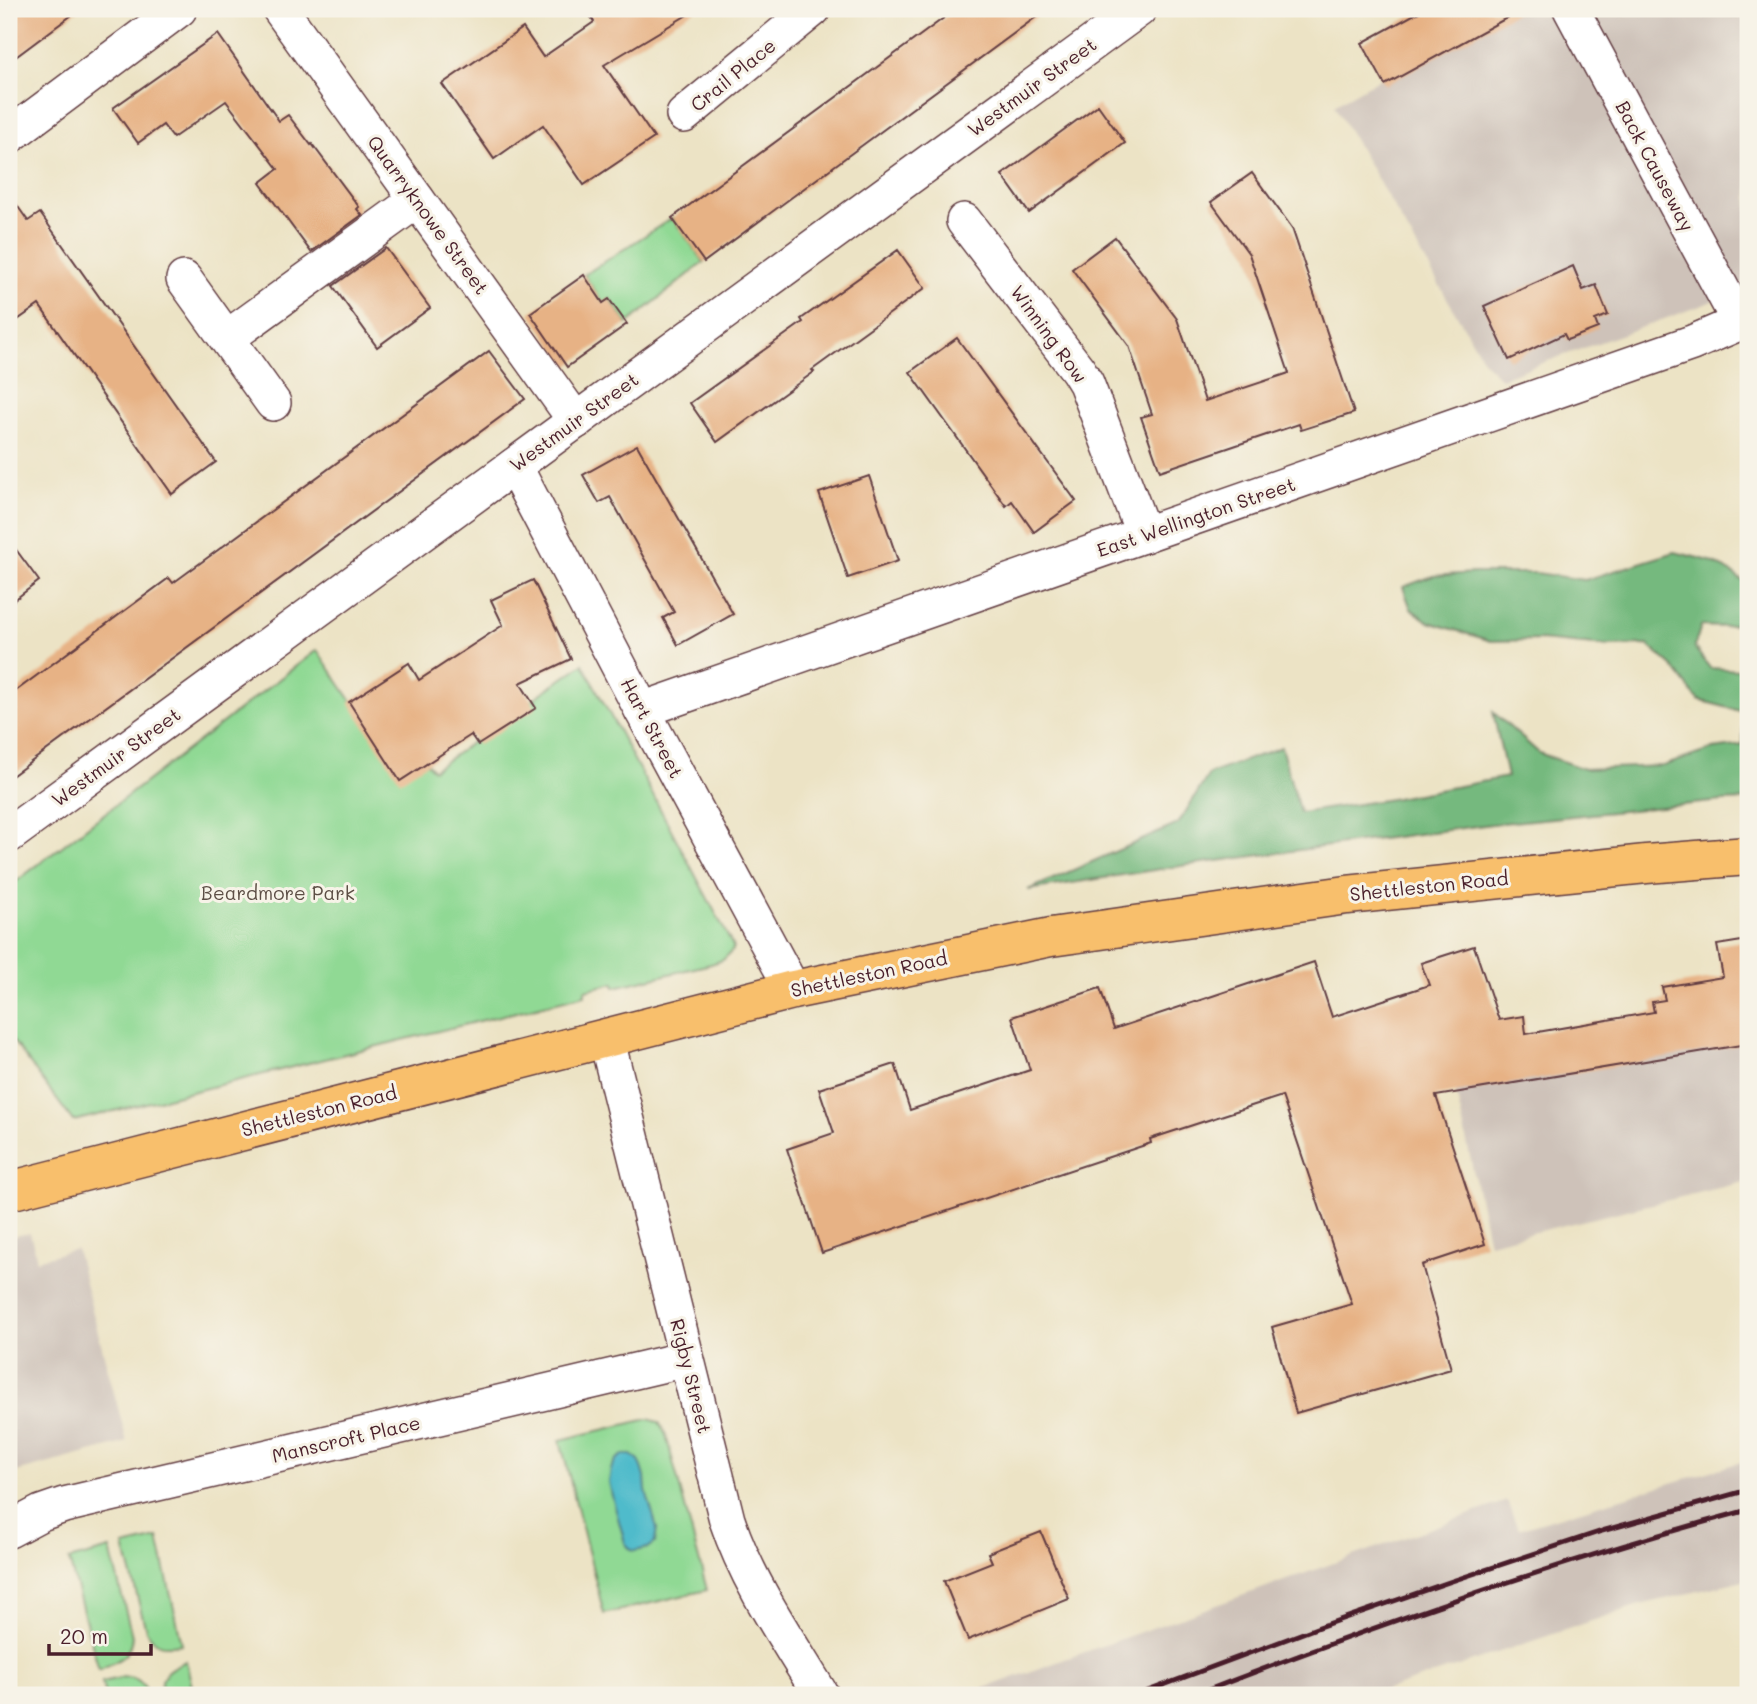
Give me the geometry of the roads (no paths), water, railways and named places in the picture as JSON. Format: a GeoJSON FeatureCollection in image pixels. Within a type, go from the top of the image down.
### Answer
{"type":"FeatureCollection","features":[{"type":"Feature","properties":{"kind":"main road","name":"Shettleston Road"},"geometry":{"type":"LineString","coordinates":[[9,1191],[793,990],[1051,937],[1347,894],[1748,856]]}},
{"type":"Feature","properties":{"kind":"street"},"geometry":{"type":"LineString","coordinates":[[9,136],[179,9]]}},
{"type":"Feature","properties":{"kind":"street","name":"Quarryknowe Street"},"geometry":{"type":"LineString","coordinates":[[280,9],[576,421]]}},
{"type":"Feature","properties":{"kind":"street","name":"Crail Place"},"geometry":{"type":"LineString","coordinates":[[684,115],[813,9]]}},
{"type":"Feature","properties":{"kind":"street","name":"Westmuir Street"},"geometry":{"type":"LineString","coordinates":[[9,835],[1139,9]]}},
{"type":"Feature","properties":{"kind":"street","name":"Back Causeway"},"geometry":{"type":"LineString","coordinates":[[1571,9],[1744,321]]}},
{"type":"Feature","properties":{"kind":"street"},"geometry":{"type":"LineString","coordinates":[[227,338],[417,200]]}},
{"type":"Feature","properties":{"kind":"street","name":"Winning Row"},"geometry":{"type":"LineString","coordinates":[[964,221],[1086,383],[1144,535]]}},
{"type":"Feature","properties":{"kind":"street"},"geometry":{"type":"LineString","coordinates":[[184,279],[273,403]]}},
{"type":"Feature","properties":{"kind":"street","name":"East Wellington Street"},"geometry":{"type":"LineString","coordinates":[[642,710],[1692,343],[1744,321]]}},
{"type":"Feature","properties":{"kind":"street","name":"Hart Street"},"geometry":{"type":"LineString","coordinates":[[514,466],[793,990]]}},
{"type":"Feature","properties":{"kind":"street","name":"Rigby Street"},"geometry":{"type":"LineString","coordinates":[[606,1037],[727,1520],[736,1547],[768,1608],[821,1695]]}},
{"type":"Feature","properties":{"kind":"street","name":"Manscroft Place"},"geometry":{"type":"LineString","coordinates":[[9,1530],[41,1513],[65,1505],[686,1359]]}},
{"type":"Feature","properties":{"kind":"water"},"geometry":{"type":"Polygon","coordinates":[[[623,1455],[631,1455],[642,1467],[657,1528],[655,1543],[636,1551],[631,1550],[625,1543],[609,1482],[611,1469],[623,1455]]]}},
{"type":"Feature","properties":{"kind":"railway"},"geometry":{"type":"LineString","coordinates":[[1137,1695],[1449,1582],[1602,1531],[1748,1490]]}},
{"type":"Feature","properties":{"kind":"railway"},"geometry":{"type":"LineString","coordinates":[[1195,1695],[1469,1595],[1608,1550],[1748,1510]]}},
{"type":"Feature","properties":{"kind":"park label","name":"Beardmore Park"},"geometry":{"type":"Point","coordinates":[278,893]}}]}
